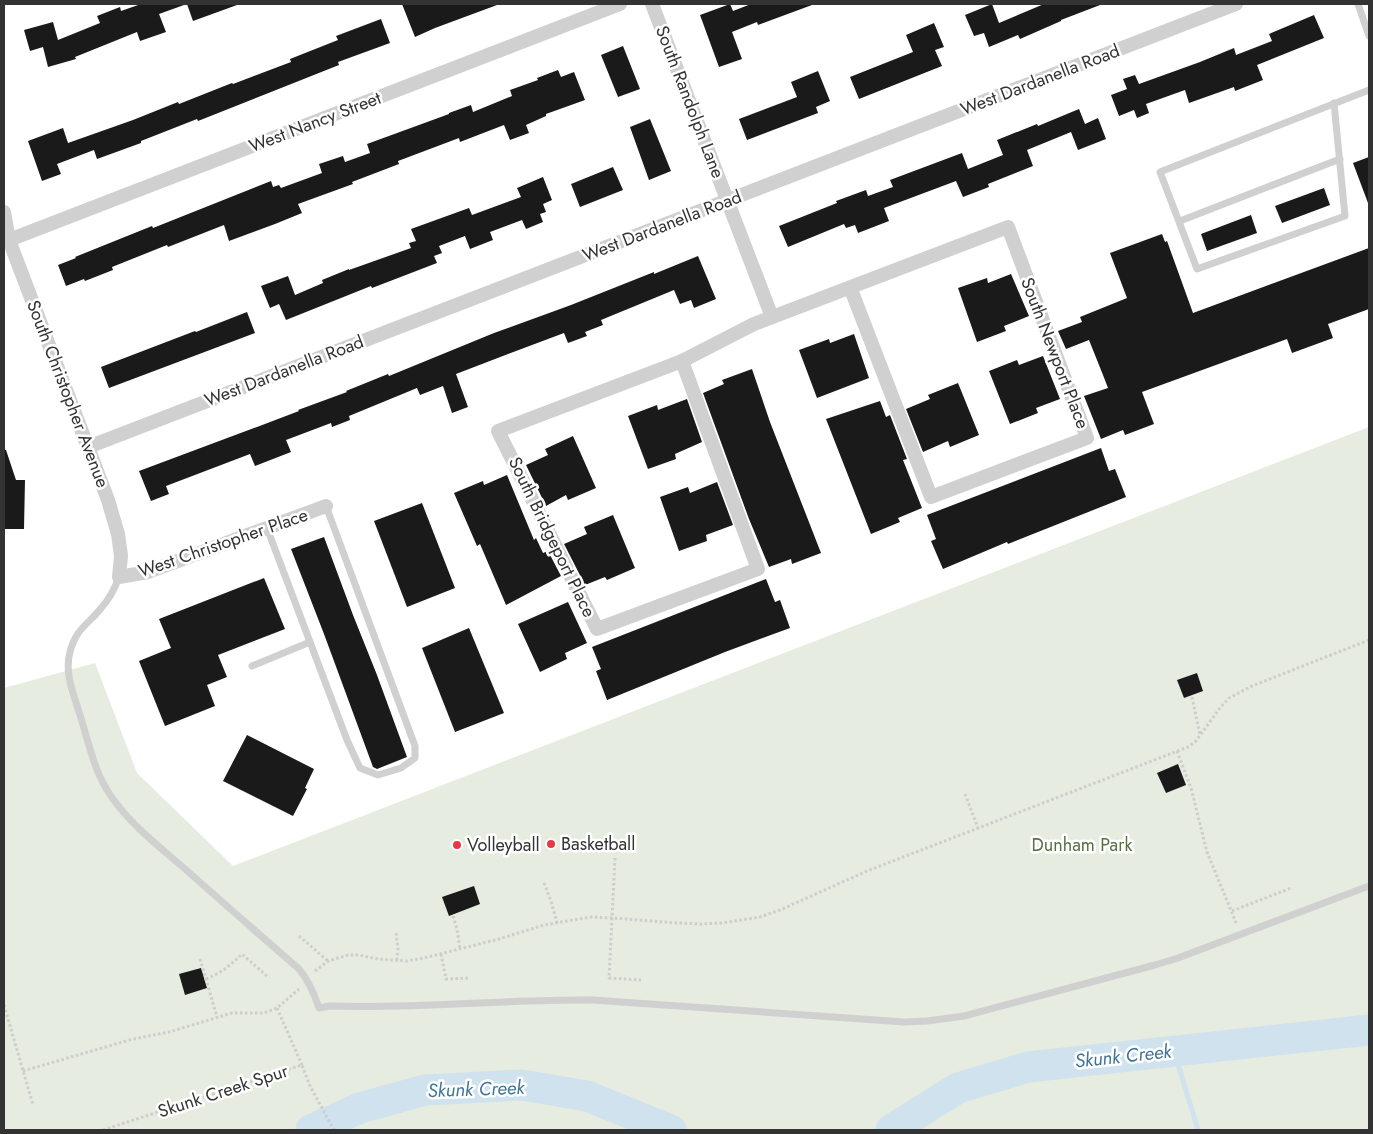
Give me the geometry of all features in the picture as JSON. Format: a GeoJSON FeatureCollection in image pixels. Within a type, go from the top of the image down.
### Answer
{"type":"FeatureCollection","features":[{"type":"Feature","properties":{"kind":"street","name":"West Nancy Street"},"geometry":{"type":"LineString","coordinates":[[9,240],[620,4]]}},
{"type":"Feature","properties":{"kind":"street","name":"South Randolph Lane"},"geometry":{"type":"LineString","coordinates":[[652,4],[727,200]]}},
{"type":"Feature","properties":{"kind":"street","name":"West Dardanella Road"},"geometry":{"type":"LineString","coordinates":[[88,447],[1236,4]]}},
{"type":"Feature","properties":{"kind":"street"},"geometry":{"type":"LineString","coordinates":[[727,200],[772,317]]}},
{"type":"Feature","properties":{"kind":"street","name":"South Christopher Avenue"},"geometry":{"type":"LineString","coordinates":[[4,212],[9,240],[108,500],[118,534],[121,556],[119,577]]}},
{"type":"Feature","properties":{"kind":"street","name":"South Newport Place"},"geometry":{"type":"LineString","coordinates":[[772,317],[850,287],[1008,227],[1087,438],[931,497],[850,287]]}},
{"type":"Feature","properties":{"kind":"street","name":"South Bridgeport Place"},"geometry":{"type":"LineString","coordinates":[[682,361],[758,569],[597,629],[498,430],[682,361],[720,340],[772,317]]}},
{"type":"Feature","properties":{"kind":"street","name":"West Christopher Place"},"geometry":{"type":"LineString","coordinates":[[119,577],[148,572],[326,506]]}},
{"type":"Feature","properties":{"kind":"lane"},"geometry":{"type":"LineString","coordinates":[[1358,4],[1369,36]]}},
{"type":"Feature","properties":{"kind":"lane"},"geometry":{"type":"LineString","coordinates":[[1334,103],[1345,216],[1198,269],[1160,172],[1334,103],[1369,90]]}},
{"type":"Feature","properties":{"kind":"lane"},"geometry":{"type":"LineString","coordinates":[[1180,221],[1340,159]]}},
{"type":"Feature","properties":{"kind":"lane"},"geometry":{"type":"LineString","coordinates":[[267,528],[347,740],[360,768],[378,775],[401,768],[414,758],[415,746],[326,506]]}},
{"type":"Feature","properties":{"kind":"lane"},"geometry":{"type":"LineString","coordinates":[[119,577],[112,593],[101,608],[80,629],[73,642],[68,664],[70,681],[100,776],[116,804],[127,817],[307,978],[319,1008],[330,1006],[400,1007],[546,1000],[593,1000],[926,1022],[988,1010],[1162,963],[1369,886]]}},
{"type":"Feature","properties":{"kind":"lane"},"geometry":{"type":"LineString","coordinates":[[252,666],[310,642]]}},
{"type":"Feature","properties":{"kind":"path"},"geometry":{"type":"LineString","coordinates":[[299,936],[328,961],[348,955],[406,960],[441,954],[557,923],[591,918],[722,924],[760,917],[867,871],[1176,751],[1195,742],[1229,698],[1369,640]]}},
{"type":"Feature","properties":{"kind":"path"},"geometry":{"type":"LineString","coordinates":[[1192,698],[1200,736]]}},
{"type":"Feature","properties":{"kind":"path"},"geometry":{"type":"LineString","coordinates":[[1176,751],[1190,788],[1207,852],[1232,911],[1291,888]]}},
{"type":"Feature","properties":{"kind":"path"},"geometry":{"type":"LineString","coordinates":[[965,794],[978,828]]}},
{"type":"Feature","properties":{"kind":"path"},"geometry":{"type":"LineString","coordinates":[[615,858],[610,978],[641,980]]}},
{"type":"Feature","properties":{"kind":"path"},"geometry":{"type":"LineString","coordinates":[[544,883],[557,923]]}},
{"type":"Feature","properties":{"kind":"path"},"geometry":{"type":"LineString","coordinates":[[453,916],[460,949]]}},
{"type":"Feature","properties":{"kind":"path"},"geometry":{"type":"LineString","coordinates":[[396,933],[397,960]]}},
{"type":"Feature","properties":{"kind":"path"},"geometry":{"type":"LineString","coordinates":[[206,979],[220,974],[242,954],[269,978]]}},
{"type":"Feature","properties":{"kind":"path"},"geometry":{"type":"LineString","coordinates":[[441,954],[446,979],[470,978]]}},
{"type":"Feature","properties":{"kind":"path"},"geometry":{"type":"LineString","coordinates":[[200,959],[217,1017]]}},
{"type":"Feature","properties":{"kind":"path"},"geometry":{"type":"LineString","coordinates":[[4,1005],[33,1105]]}},
{"type":"Feature","properties":{"kind":"path"},"geometry":{"type":"LineString","coordinates":[[23,1071],[232,1013],[264,1013],[277,1008],[302,1065]]}},
{"type":"Feature","properties":{"kind":"path","name":"Skunk Creek Spur"},"geometry":{"type":"LineString","coordinates":[[103,1130],[302,1065],[310,1086],[334,1130]]}},
{"type":"Feature","properties":{"kind":"green space","name":"Dunham Park"},"geometry":{"type":"Polygon","coordinates":[[[1369,427],[1369,1130],[4,1130],[4,688],[95,663],[137,773],[233,866],[1369,427]]]}},
{"type":"Feature","properties":{"kind":"building"},"geometry":{"type":"Polygon","coordinates":[[[141,4],[184,5],[159,14],[166,32],[140,41],[137,32],[75,57],[76,59],[48,67],[43,47],[30,51],[24,30],[53,22],[58,40],[100,23],[97,16],[120,7],[121,11],[141,4]]]}},
{"type":"Feature","properties":{"kind":"building"},"geometry":{"type":"Polygon","coordinates":[[[187,4],[236,4],[237,5],[193,21],[187,4]]]}},
{"type":"Feature","properties":{"kind":"building"},"geometry":{"type":"Polygon","coordinates":[[[402,4],[496,4],[497,5],[415,37],[402,4]]]}},
{"type":"Feature","properties":{"kind":"building"},"geometry":{"type":"Polygon","coordinates":[[[730,4],[733,11],[751,4],[812,5],[758,25],[757,22],[732,32],[742,59],[719,67],[700,15],[730,4]]]}},
{"type":"Feature","properties":{"kind":"building"},"geometry":{"type":"Polygon","coordinates":[[[992,4],[999,23],[1044,4],[1100,5],[1020,39],[1018,35],[989,47],[984,33],[974,36],[965,15],[992,4]]]}},
{"type":"Feature","properties":{"kind":"building"},"geometry":{"type":"Polygon","coordinates":[[[1314,15],[1324,38],[1257,65],[1263,80],[1235,91],[1234,87],[1189,103],[1185,90],[1146,104],[1149,113],[1137,118],[1134,110],[1119,116],[1111,95],[1127,89],[1123,79],[1135,75],[1139,84],[1234,48],[1236,55],[1272,41],[1269,34],[1314,15]]]}},
{"type":"Feature","properties":{"kind":"building"},"geometry":{"type":"Polygon","coordinates":[[[381,19],[390,43],[338,62],[339,65],[198,121],[197,119],[97,159],[94,150],[57,164],[61,174],[42,181],[28,141],[63,128],[68,143],[291,62],[290,59],[338,40],[336,36],[381,19]]]}},
{"type":"Feature","properties":{"kind":"building"},"geometry":{"type":"Polygon","coordinates":[[[934,23],[944,47],[935,50],[942,66],[859,99],[850,77],[913,52],[906,35],[934,23]]]}},
{"type":"Feature","properties":{"kind":"building"},"geometry":{"type":"Polygon","coordinates":[[[623,46],[640,89],[618,97],[601,55],[623,46]]]}},
{"type":"Feature","properties":{"kind":"building"},"geometry":{"type":"Polygon","coordinates":[[[558,70],[561,77],[574,72],[585,100],[546,114],[546,116],[526,125],[529,133],[510,140],[504,125],[460,142],[459,138],[398,161],[399,164],[352,182],[353,184],[298,204],[302,213],[275,224],[229,241],[224,225],[112,267],[113,270],[85,281],[84,279],[66,286],[58,265],[75,257],[271,181],[273,187],[279,185],[281,188],[322,173],[319,164],[343,156],[345,162],[370,153],[367,144],[471,105],[473,112],[512,96],[510,90],[538,80],[537,78],[558,70]]]}},
{"type":"Feature","properties":{"kind":"building"},"geometry":{"type":"Polygon","coordinates":[[[818,71],[830,101],[816,107],[818,113],[747,140],[739,119],[797,97],[791,82],[818,71]]]}},
{"type":"Feature","properties":{"kind":"building"},"geometry":{"type":"Polygon","coordinates":[[[1079,109],[1085,124],[1098,118],[1106,139],[1078,150],[1071,132],[1027,150],[1033,166],[988,184],[989,187],[963,197],[956,181],[884,208],[889,221],[858,233],[855,225],[846,228],[844,224],[788,247],[779,226],[866,190],[868,196],[893,187],[890,180],[962,153],[968,169],[1003,155],[997,140],[1079,109]]]}},
{"type":"Feature","properties":{"kind":"building"},"geometry":{"type":"Polygon","coordinates":[[[650,119],[671,171],[649,180],[630,127],[650,119]]]}},
{"type":"Feature","properties":{"kind":"building"},"geometry":{"type":"Polygon","coordinates":[[[1369,157],[1369,202],[1368,203],[1353,163],[1369,157]]]}},
{"type":"Feature","properties":{"kind":"building"},"geometry":{"type":"Polygon","coordinates":[[[613,167],[623,190],[580,207],[571,184],[613,167]]]}},
{"type":"Feature","properties":{"kind":"building"},"geometry":{"type":"Polygon","coordinates":[[[543,177],[552,200],[543,204],[546,212],[540,214],[543,222],[526,229],[522,220],[490,232],[493,240],[470,249],[465,236],[439,246],[442,253],[434,256],[437,263],[372,288],[371,286],[286,320],[279,304],[270,308],[261,286],[288,276],[295,295],[323,283],[322,280],[349,269],[411,248],[409,243],[416,241],[411,229],[469,208],[472,215],[521,197],[517,188],[543,177]]]}},
{"type":"Feature","properties":{"kind":"building"},"geometry":{"type":"Polygon","coordinates":[[[1324,188],[1330,205],[1282,223],[1275,206],[1324,188]]]}},
{"type":"Feature","properties":{"kind":"building"},"geometry":{"type":"Polygon","coordinates":[[[1251,215],[1257,233],[1207,251],[1201,234],[1251,215]]]}},
{"type":"Feature","properties":{"kind":"building"},"geometry":{"type":"Polygon","coordinates":[[[1162,234],[1165,242],[1167,241],[1193,313],[1369,248],[1369,309],[1328,324],[1333,338],[1292,353],[1287,339],[1142,392],[1154,424],[1125,435],[1123,430],[1101,439],[1084,396],[1108,388],[1103,375],[1089,340],[1066,349],[1058,331],[1082,322],[1080,317],[1127,298],[1110,253],[1162,234]]]}},
{"type":"Feature","properties":{"kind":"building"},"geometry":{"type":"Polygon","coordinates":[[[698,256],[716,299],[694,308],[691,300],[680,304],[674,290],[601,320],[603,325],[585,332],[587,336],[568,343],[564,333],[456,374],[468,407],[452,413],[443,386],[420,395],[417,388],[349,416],[350,420],[332,427],[331,423],[286,440],[291,452],[255,466],[250,454],[166,486],[169,494],[151,501],[139,471],[698,256]]]}},
{"type":"Feature","properties":{"kind":"building"},"geometry":{"type":"Polygon","coordinates":[[[1011,274],[1029,316],[1004,326],[1006,331],[977,342],[958,288],[987,278],[988,283],[1011,274]]]}},
{"type":"Feature","properties":{"kind":"building"},"geometry":{"type":"Polygon","coordinates":[[[247,312],[255,333],[109,388],[101,367],[247,312]]]}},
{"type":"Feature","properties":{"kind":"building"},"geometry":{"type":"Polygon","coordinates":[[[854,334],[869,378],[817,398],[799,350],[829,339],[830,343],[854,334]]]}},
{"type":"Feature","properties":{"kind":"building"},"geometry":{"type":"Polygon","coordinates":[[[1043,356],[1060,399],[1036,408],[1038,413],[1010,424],[989,371],[1017,360],[1019,365],[1043,356]]]}},
{"type":"Feature","properties":{"kind":"building"},"geometry":{"type":"Polygon","coordinates":[[[752,369],[770,422],[821,553],[792,564],[791,559],[769,567],[749,519],[703,393],[724,384],[722,380],[752,369]]]}},
{"type":"Feature","properties":{"kind":"building"},"geometry":{"type":"Polygon","coordinates":[[[958,383],[979,435],[950,447],[948,441],[923,452],[906,409],[930,399],[928,395],[958,383]]]}},
{"type":"Feature","properties":{"kind":"building"},"geometry":{"type":"Polygon","coordinates":[[[687,399],[702,442],[675,454],[676,459],[648,469],[628,416],[657,405],[658,410],[687,399]]]}},
{"type":"Feature","properties":{"kind":"building"},"geometry":{"type":"Polygon","coordinates":[[[880,401],[886,417],[890,415],[907,459],[903,460],[922,508],[898,518],[900,522],[871,534],[826,419],[880,401]]]}},
{"type":"Feature","properties":{"kind":"building"},"geometry":{"type":"Polygon","coordinates":[[[573,436],[596,488],[568,500],[566,495],[546,506],[526,465],[548,455],[545,449],[573,436]]]}},
{"type":"Feature","properties":{"kind":"building"},"geometry":{"type":"Polygon","coordinates":[[[1101,448],[1109,471],[1115,469],[1126,497],[1008,544],[1007,542],[943,569],[931,541],[936,539],[927,515],[1101,448]]]}},
{"type":"Feature","properties":{"kind":"building"},"geometry":{"type":"Polygon","coordinates":[[[4,450],[6,450],[16,480],[25,480],[24,529],[4,529],[4,450]]]}},
{"type":"Feature","properties":{"kind":"building"},"geometry":{"type":"Polygon","coordinates":[[[507,475],[534,540],[536,538],[543,553],[548,551],[561,576],[506,605],[480,544],[477,546],[454,493],[483,481],[484,485],[507,475]]]}},
{"type":"Feature","properties":{"kind":"building"},"geometry":{"type":"Polygon","coordinates":[[[717,482],[733,525],[706,535],[707,541],[679,551],[660,497],[688,487],[690,493],[717,482]]]}},
{"type":"Feature","properties":{"kind":"building"},"geometry":{"type":"Polygon","coordinates":[[[422,503],[455,588],[407,607],[374,521],[422,503]]]}},
{"type":"Feature","properties":{"kind":"building"},"geometry":{"type":"Polygon","coordinates":[[[613,515],[635,568],[607,580],[605,577],[585,585],[564,544],[587,534],[584,527],[613,515]]]}},
{"type":"Feature","properties":{"kind":"building"},"geometry":{"type":"Polygon","coordinates":[[[324,537],[407,757],[377,769],[373,767],[291,549],[324,537]]]}},
{"type":"Feature","properties":{"kind":"building"},"geometry":{"type":"Polygon","coordinates":[[[264,578],[285,629],[218,655],[227,677],[207,685],[215,706],[165,726],[139,661],[171,648],[159,619],[264,578]]]}},
{"type":"Feature","properties":{"kind":"building"},"geometry":{"type":"Polygon","coordinates":[[[766,579],[775,602],[780,600],[790,628],[607,700],[596,671],[601,669],[592,647],[766,579]]]}},
{"type":"Feature","properties":{"kind":"building"},"geometry":{"type":"Polygon","coordinates":[[[568,602],[587,643],[565,653],[567,659],[540,672],[518,624],[568,602]]]}},
{"type":"Feature","properties":{"kind":"building"},"geometry":{"type":"Polygon","coordinates":[[[469,628],[504,713],[455,732],[422,648],[469,628]]]}},
{"type":"Feature","properties":{"kind":"building"},"geometry":{"type":"Polygon","coordinates":[[[1197,673],[1203,691],[1184,698],[1177,680],[1197,673]]]}},
{"type":"Feature","properties":{"kind":"building"},"geometry":{"type":"Polygon","coordinates":[[[247,735],[314,769],[305,788],[307,789],[293,816],[223,781],[247,735]]]}},
{"type":"Feature","properties":{"kind":"building"},"geometry":{"type":"Polygon","coordinates":[[[1178,764],[1186,785],[1166,793],[1157,773],[1178,764]]]}},
{"type":"Feature","properties":{"kind":"building"},"geometry":{"type":"Polygon","coordinates":[[[474,886],[480,904],[449,916],[442,897],[474,886]]]}},
{"type":"Feature","properties":{"kind":"building"},"geometry":{"type":"Polygon","coordinates":[[[201,968],[207,988],[185,995],[179,974],[201,968]]]}},
{"type":"Feature","properties":{"kind":"waterway","name":"Skunk Creek"},"geometry":{"type":"LineString","coordinates":[[891,1130],[958,1088],[1028,1067],[1369,1030]]}},
{"type":"Feature","properties":{"kind":"waterway"},"geometry":{"type":"LineString","coordinates":[[1174,1051],[1198,1130]]}},
{"type":"Feature","properties":{"kind":"waterway","name":"Skunk Creek"},"geometry":{"type":"LineString","coordinates":[[311,1130],[360,1108],[425,1090],[522,1085],[587,1096],[671,1130]]}},
{"type":"Feature","properties":{"kind":"place","name":"Basketball"},"geometry":{"type":"Point","coordinates":[551,844]}},
{"type":"Feature","properties":{"kind":"place","name":"Volleyball"},"geometry":{"type":"Point","coordinates":[457,845]}}]}
